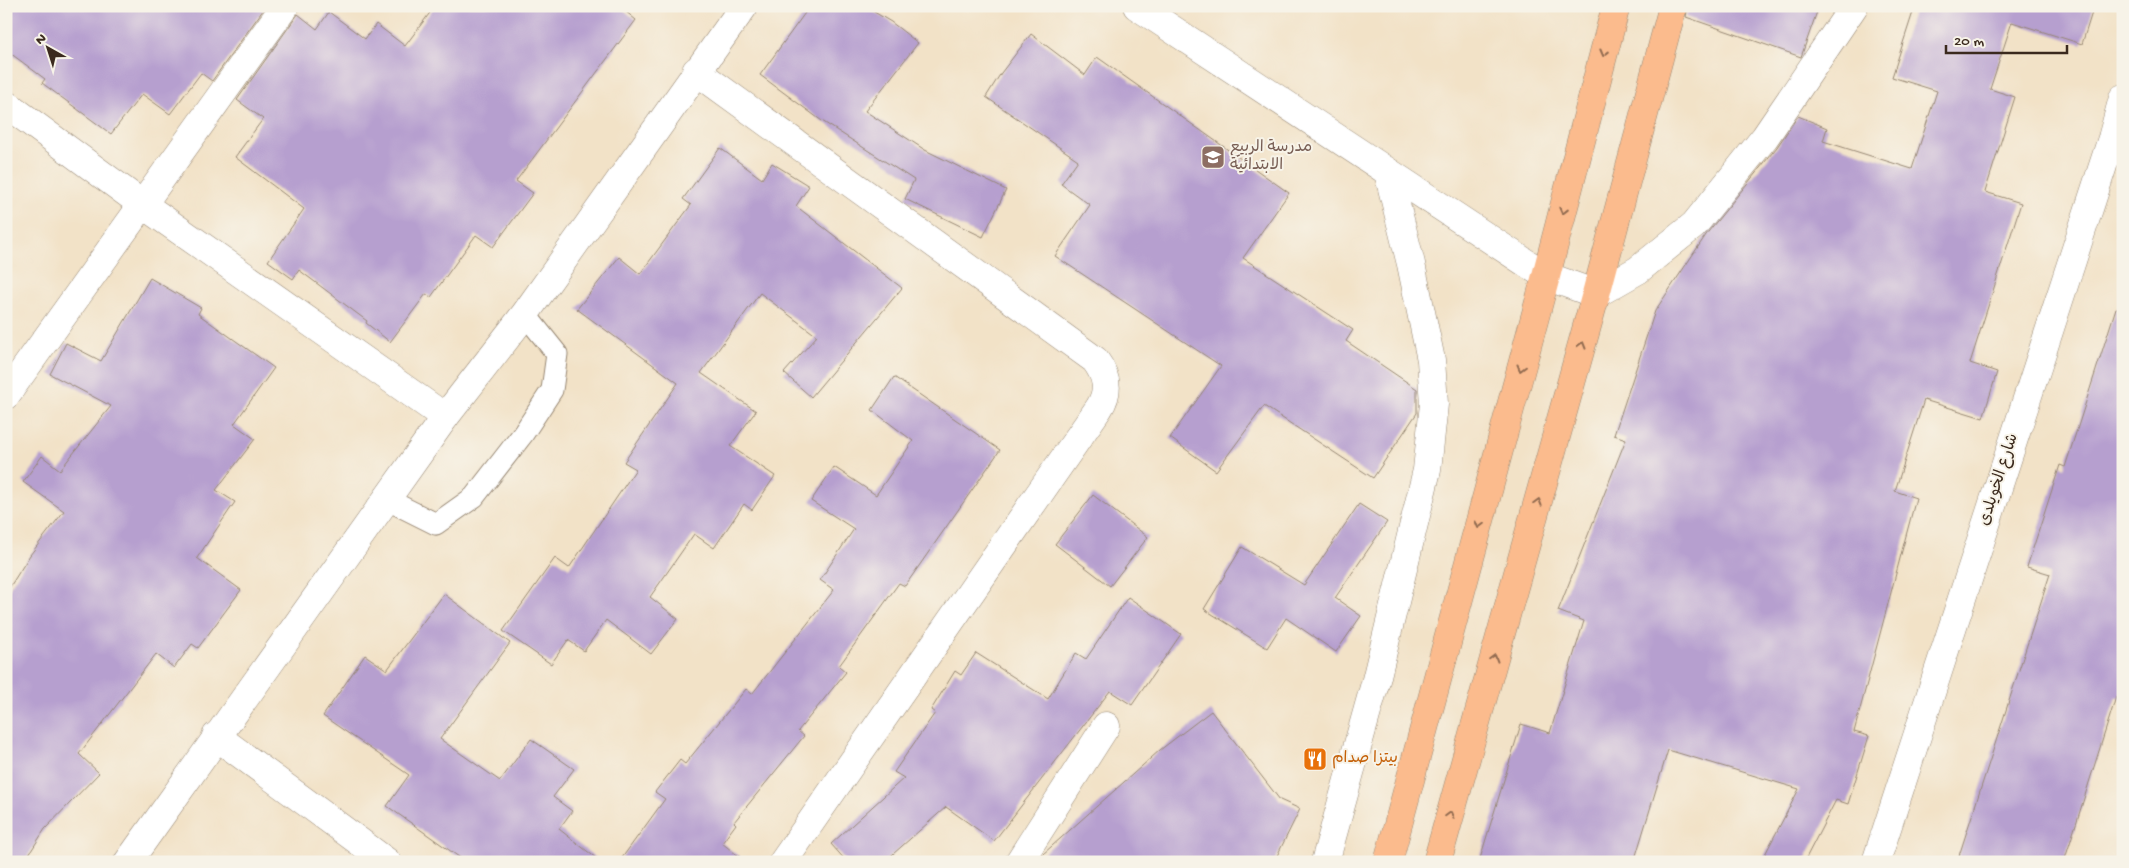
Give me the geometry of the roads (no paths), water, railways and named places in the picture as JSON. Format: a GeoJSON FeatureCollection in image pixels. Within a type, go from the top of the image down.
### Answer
{"type":"FeatureCollection","features":[{"type":"Feature","properties":{"kind":"main road"},"geometry":{"type":"LineString","coordinates":[[1388,862],[1546,276],[1616,6]]}},
{"type":"Feature","properties":{"kind":"main road"},"geometry":{"type":"LineString","coordinates":[[1436,862],[1596,294],[1673,6]]}},
{"type":"Feature","properties":{"kind":"street"},"geometry":{"type":"LineString","coordinates":[[6,395],[285,6]]}},
{"type":"Feature","properties":{"kind":"street"},"geometry":{"type":"LineString","coordinates":[[128,862],[216,736],[388,500],[445,417],[525,314],[744,6]]}},
{"type":"Feature","properties":{"kind":"street"},"geometry":{"type":"LineString","coordinates":[[1137,6],[1546,276],[1596,294],[1638,270],[1694,225],[1765,136],[1854,6]]}},
{"type":"Feature","properties":{"kind":"street"},"geometry":{"type":"LineString","coordinates":[[696,71],[1094,360],[1103,370],[1106,383],[1106,396],[1099,408],[783,862]]}},
{"type":"Feature","properties":{"kind":"street","name":"شارع الخويلدى"},"geometry":{"type":"LineString","coordinates":[[1876,862],[2117,139],[2123,98]]}},
{"type":"Feature","properties":{"kind":"street"},"geometry":{"type":"LineString","coordinates":[[6,104],[142,204],[445,417]]}},
{"type":"Feature","properties":{"kind":"street"},"geometry":{"type":"LineString","coordinates":[[1325,862],[1376,680],[1427,470],[1434,404],[1430,360],[1411,264],[1388,172]]}},
{"type":"Feature","properties":{"kind":"street"},"geometry":{"type":"LineString","coordinates":[[1019,862],[1106,726]]}},
{"type":"Feature","properties":{"kind":"street"},"geometry":{"type":"LineString","coordinates":[[216,736],[387,862]]}},
{"type":"Feature","properties":{"kind":"lane"},"geometry":{"type":"LineString","coordinates":[[388,500],[436,524],[474,497],[523,434],[552,390],[557,354],[525,314]]}},
{"type":"Feature","properties":{"kind":"place","name":"مدرسة الربيع الابتدائية"},"geometry":{"type":"Point","coordinates":[1213,157]}},
{"type":"Feature","properties":{"kind":"place","name":"بيتزا صدام"},"geometry":{"type":"Point","coordinates":[1315,759]}}]}
